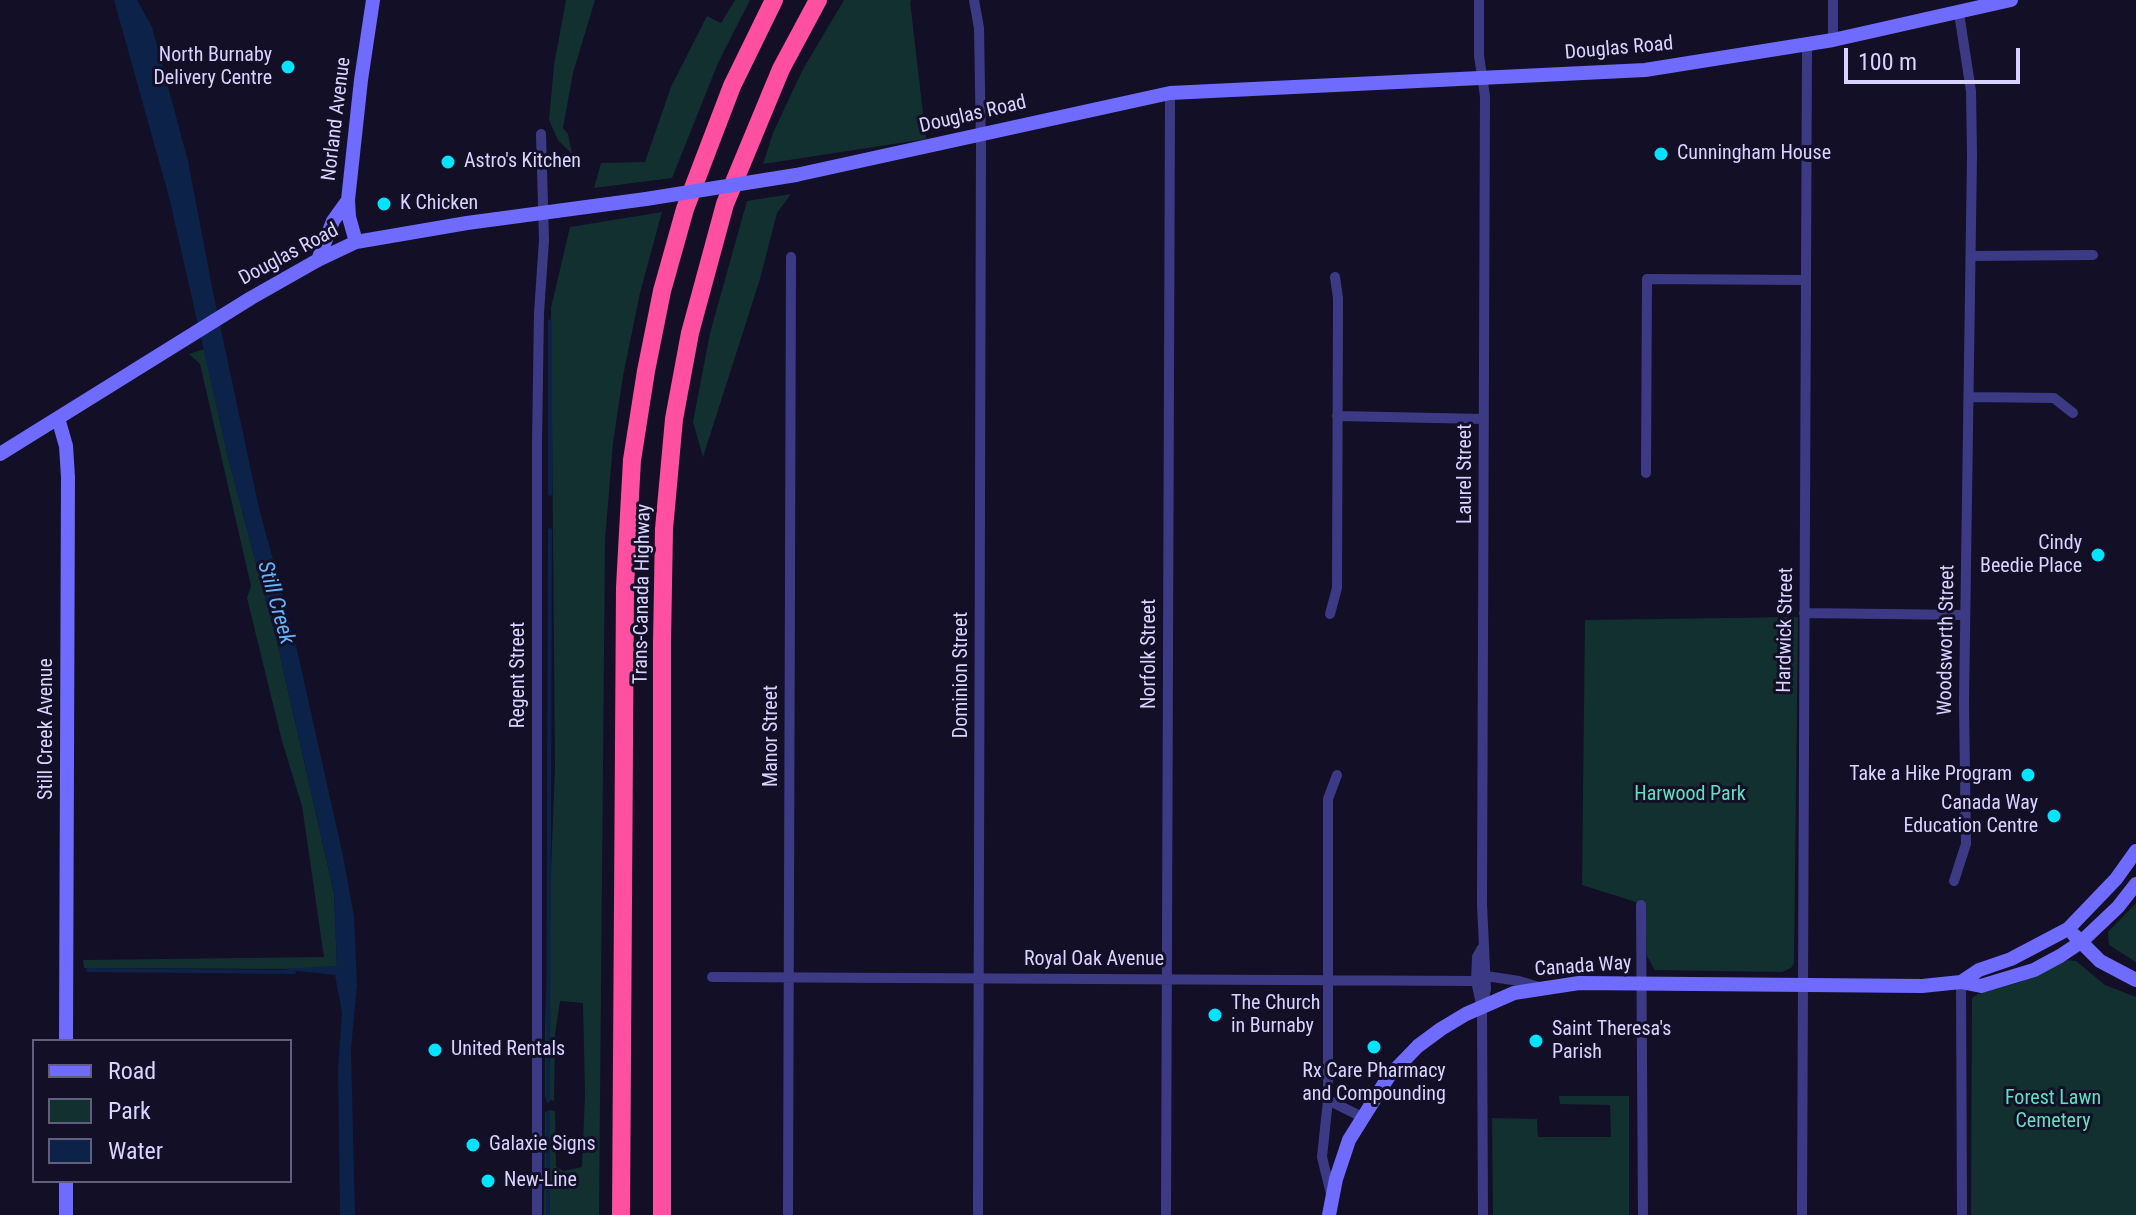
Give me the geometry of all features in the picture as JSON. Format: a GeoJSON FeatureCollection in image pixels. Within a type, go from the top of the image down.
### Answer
{"type":"FeatureCollection","features":[{"type":"Feature","properties":{"kind":"highway","name":"Trans-Canada Highway"},"geometry":{"type":"LineString","coordinates":[[621,1215],[625,587],[632,460],[654,331],[685,209],[732,86],[774,0]]}},
{"type":"Feature","properties":{"kind":"highway","name":"Trans-Canada Highway"},"geometry":{"type":"LineString","coordinates":[[662,1215],[662,629],[664,529],[674,419],[690,333],[725,204],[781,69],[818,0]]}},
{"type":"Feature","properties":{"kind":"street","name":"Norland Avenue"},"geometry":{"type":"LineString","coordinates":[[356,242],[348,200],[373,0]]}},
{"type":"Feature","properties":{"kind":"street","name":"Dominion Street"},"geometry":{"type":"LineString","coordinates":[[974,0],[979,28],[981,135],[978,1215]]}},
{"type":"Feature","properties":{"kind":"street","name":"Laurel Street"},"geometry":{"type":"LineString","coordinates":[[1479,0],[1479,56],[1483,78],[1484,419],[1482,948],[1477,957],[1482,1007],[1483,1215]]}},
{"type":"Feature","properties":{"kind":"street"},"geometry":{"type":"LineString","coordinates":[[1833,0],[1833,40]]}},
{"type":"Feature","properties":{"kind":"street","name":"Douglas Road"},"geometry":{"type":"LineString","coordinates":[[0,454],[220,317],[318,260],[356,242],[796,175],[1170,93],[1645,70],[1807,45],[2011,0]]}},
{"type":"Feature","properties":{"kind":"street","name":"Woodsworth Street"},"geometry":{"type":"LineString","coordinates":[[1954,881],[1966,844],[1967,795],[1963,776],[1972,114],[1959,13]]}},
{"type":"Feature","properties":{"kind":"street","name":"Hardwick Street"},"geometry":{"type":"LineString","coordinates":[[1802,1215],[1807,45]]}},
{"type":"Feature","properties":{"kind":"street","name":"Norfolk Street"},"geometry":{"type":"LineString","coordinates":[[1166,1215],[1170,93]]}},
{"type":"Feature","properties":{"kind":"street","name":"Regent Street"},"geometry":{"type":"LineString","coordinates":[[537,1215],[537,442],[539,313],[544,240],[541,134]]}},
{"type":"Feature","properties":{"kind":"street"},"geometry":{"type":"LineString","coordinates":[[318,260],[333,221],[348,200]]}},
{"type":"Feature","properties":{"kind":"street"},"geometry":{"type":"LineString","coordinates":[[1971,256],[2093,255]]}},
{"type":"Feature","properties":{"kind":"street","name":"Manor Street"},"geometry":{"type":"LineString","coordinates":[[788,1215],[791,257]]}},
{"type":"Feature","properties":{"kind":"street"},"geometry":{"type":"LineString","coordinates":[[1330,614],[1337,588],[1338,298],[1335,277]]}},
{"type":"Feature","properties":{"kind":"street"},"geometry":{"type":"LineString","coordinates":[[1646,473],[1647,279],[1806,280]]}},
{"type":"Feature","properties":{"kind":"street"},"geometry":{"type":"LineString","coordinates":[[1970,397],[2054,398],[2073,413]]}},
{"type":"Feature","properties":{"kind":"street"},"geometry":{"type":"LineString","coordinates":[[1337,416],[1484,419]]}},
{"type":"Feature","properties":{"kind":"street","name":"Still Creek Avenue"},"geometry":{"type":"LineString","coordinates":[[58,418],[66,446],[68,477],[66,1039]]}},
{"type":"Feature","properties":{"kind":"street"},"geometry":{"type":"LineString","coordinates":[[1804,613],[1965,615]]}},
{"type":"Feature","properties":{"kind":"street"},"geometry":{"type":"LineString","coordinates":[[1331,1196],[1322,1157],[1328,1100],[1328,799],[1337,775]]}},
{"type":"Feature","properties":{"kind":"street","name":"Canada Way"},"geometry":{"type":"LineString","coordinates":[[1961,982],[1979,970],[2022,954],[2068,929],[2116,879],[2136,851]]}},
{"type":"Feature","properties":{"kind":"street","name":"Canada Way"},"geometry":{"type":"LineString","coordinates":[[1329,1215],[1331,1196],[1345,1152],[1362,1117],[1389,1076],[1418,1046],[1441,1029],[1514,993],[1579,983],[1922,986],[1961,982],[1981,986],[2034,970],[2081,942],[2118,907],[2136,884]]}},
{"type":"Feature","properties":{"kind":"street"},"geometry":{"type":"LineString","coordinates":[[1641,905],[1643,1215]]}},
{"type":"Feature","properties":{"kind":"street"},"geometry":{"type":"LineString","coordinates":[[2068,929],[2100,961],[2136,980]]}},
{"type":"Feature","properties":{"kind":"street","name":"Royal Oak Avenue"},"geometry":{"type":"LineString","coordinates":[[712,977],[1481,979],[1519,981],[1541,988]]}},
{"type":"Feature","properties":{"kind":"street"},"geometry":{"type":"LineString","coordinates":[[1961,982],[1962,1215]]}},
{"type":"Feature","properties":{"kind":"street"},"geometry":{"type":"LineString","coordinates":[[1328,1100],[1362,1117]]}},
{"type":"Feature","properties":{"kind":"street"},"geometry":{"type":"LineString","coordinates":[[66,1183],[66,1215]]}},
{"type":"Feature","properties":{"kind":"green space"},"geometry":{"type":"Polygon","coordinates":[[[566,0],[595,0],[573,73],[563,128],[568,134],[572,154],[558,140],[549,120],[554,65],[566,0]]]}},
{"type":"Feature","properties":{"kind":"green space"},"geometry":{"type":"Polygon","coordinates":[[[735,0],[750,0],[718,63],[672,178],[594,188],[601,163],[645,162],[671,87],[707,16],[721,23],[735,0]]]}},
{"type":"Feature","properties":{"kind":"green space"},"geometry":{"type":"Polygon","coordinates":[[[844,0],[912,0],[926,139],[763,164],[773,133],[802,71],[844,0]]]}},
{"type":"Feature","properties":{"kind":"green space"},"geometry":{"type":"Polygon","coordinates":[[[791,194],[777,213],[760,279],[703,457],[693,422],[710,333],[747,201],[791,194]]]}},
{"type":"Feature","properties":{"kind":"green space"},"geometry":{"type":"Polygon","coordinates":[[[662,212],[640,293],[623,376],[613,443],[605,540],[599,1215],[544,1215],[545,1112],[555,1111],[556,1167],[564,1171],[582,1167],[585,1094],[583,1003],[560,1001],[555,1034],[554,1101],[545,1098],[555,767],[551,308],[570,227],[662,212]]]}},
{"type":"Feature","properties":{"kind":"green space"},"geometry":{"type":"Polygon","coordinates":[[[204,349],[228,457],[278,646],[334,893],[337,966],[303,969],[84,968],[83,960],[324,957],[302,806],[282,741],[247,598],[251,586],[200,364],[189,354],[204,349]]]}},
{"type":"Feature","properties":{"kind":"green space","name":"Harwood Park"},"geometry":{"type":"Polygon","coordinates":[[[1798,617],[1794,963],[1782,972],[1655,970],[1647,956],[1645,905],[1582,885],[1585,620],[1798,617]]]}},
{"type":"Feature","properties":{"kind":"green space"},"geometry":{"type":"Polygon","coordinates":[[[2136,903],[2136,962],[2109,945],[2108,932],[2136,903]]]}},
{"type":"Feature","properties":{"kind":"green space","name":"Forest Lawn Cemetery"},"geometry":{"type":"Polygon","coordinates":[[[2066,960],[2076,961],[2105,985],[2136,997],[2136,1215],[1971,1215],[1972,998],[2020,982],[2066,960]]]}},
{"type":"Feature","properties":{"kind":"green space"},"geometry":{"type":"Polygon","coordinates":[[[1559,1096],[1629,1096],[1629,1215],[1493,1215],[1492,1118],[1537,1119],[1538,1137],[1611,1137],[1610,1105],[1560,1104],[1559,1096]]]}},
{"type":"Feature","properties":{"kind":"water","name":"Still Creek"},"geometry":{"type":"Polygon","coordinates":[[[114,0],[137,0],[152,27],[188,161],[259,508],[296,645],[343,856],[354,916],[357,985],[351,1049],[355,1215],[340,1215],[338,1068],[342,1013],[335,975],[280,969],[337,966],[334,893],[278,646],[228,457],[169,197],[114,0]]]}},
{"type":"Feature","properties":{"kind":"waterway"},"geometry":{"type":"LineString","coordinates":[[550,321],[550,494]]}},
{"type":"Feature","properties":{"kind":"waterway"},"geometry":{"type":"LineString","coordinates":[[548,1101],[550,530]]}},
{"type":"Feature","properties":{"kind":"waterway"},"geometry":{"type":"LineString","coordinates":[[88,970],[294,972]]}},
{"type":"Feature","properties":{"kind":"waterway"},"geometry":{"type":"LineString","coordinates":[[548,1113],[548,1215]]}},
{"type":"Feature","properties":{"kind":"place","name":"North Burnaby Delivery Centre"},"geometry":{"type":"Point","coordinates":[288,67]}},
{"type":"Feature","properties":{"kind":"place","name":"Cunningham House"},"geometry":{"type":"Point","coordinates":[1661,154]}},
{"type":"Feature","properties":{"kind":"place","name":"Astro's Kitchen"},"geometry":{"type":"Point","coordinates":[448,162]}},
{"type":"Feature","properties":{"kind":"place","name":"K Chicken"},"geometry":{"type":"Point","coordinates":[384,204]}},
{"type":"Feature","properties":{"kind":"place","name":"Cindy Beedie Place"},"geometry":{"type":"Point","coordinates":[2098,555]}},
{"type":"Feature","properties":{"kind":"place","name":"Take a Hike Program"},"geometry":{"type":"Point","coordinates":[2028,775]}},
{"type":"Feature","properties":{"kind":"place","name":"Canada Way Education Centre"},"geometry":{"type":"Point","coordinates":[2054,816]}},
{"type":"Feature","properties":{"kind":"place","name":"The Church in Burnaby"},"geometry":{"type":"Point","coordinates":[1215,1015]}},
{"type":"Feature","properties":{"kind":"place","name":"Saint Theresa's Parish"},"geometry":{"type":"Point","coordinates":[1536,1041]}},
{"type":"Feature","properties":{"kind":"place","name":"Rx Care Pharmacy and Compounding"},"geometry":{"type":"Point","coordinates":[1374,1047]}},
{"type":"Feature","properties":{"kind":"place","name":"United Rentals"},"geometry":{"type":"Point","coordinates":[435,1050]}},
{"type":"Feature","properties":{"kind":"place","name":"Galaxie Signs"},"geometry":{"type":"Point","coordinates":[473,1145]}},
{"type":"Feature","properties":{"kind":"place","name":"New-Line"},"geometry":{"type":"Point","coordinates":[488,1181]}}]}
